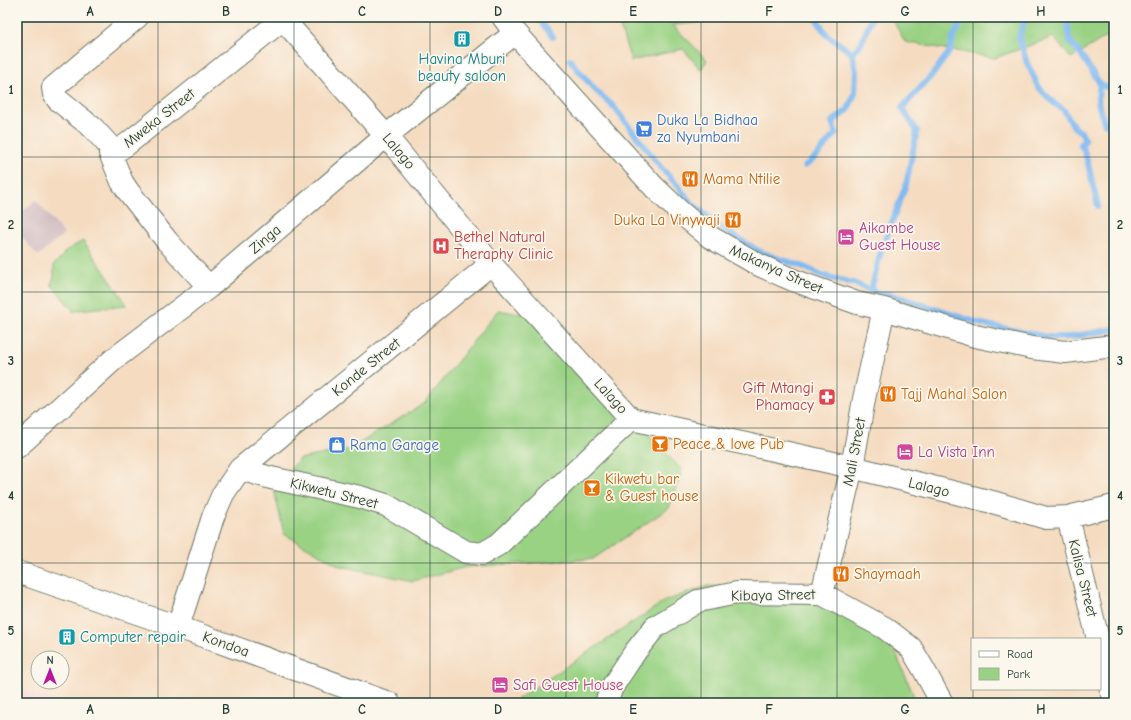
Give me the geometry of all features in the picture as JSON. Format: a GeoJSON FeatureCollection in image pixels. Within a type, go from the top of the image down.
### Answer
{"type":"FeatureCollection","features":[{"type":"Feature","properties":{"kind":"street","name":"Mweka Street"},"geometry":{"type":"LineString","coordinates":[[136,17],[53,88],[54,94],[58,100],[93,128],[112,149],[116,151],[126,145],[282,18]]}},
{"type":"Feature","properties":{"kind":"street","name":"Lalago"},"geometry":{"type":"LineString","coordinates":[[282,18],[386,136],[491,264],[632,419],[852,467],[996,503],[1046,518],[1068,517],[1114,506]]}},
{"type":"Feature","properties":{"kind":"street","name":"Zinga"},"geometry":{"type":"LineString","coordinates":[[17,447],[114,359],[209,287],[386,136],[509,25]]}},
{"type":"Feature","properties":{"kind":"street","name":"Makanya Street"},"geometry":{"type":"LineString","coordinates":[[509,25],[654,187],[679,211],[710,237],[759,265],[793,280],[857,303],[884,309],[975,336],[1032,348],[1066,352],[1114,346]]}},
{"type":"Feature","properties":{"kind":"street"},"geometry":{"type":"LineString","coordinates":[[112,149],[110,153],[122,182],[128,191],[167,241],[209,287]]}},
{"type":"Feature","properties":{"kind":"street","name":"Konde Street"},"geometry":{"type":"LineString","coordinates":[[240,469],[491,264]]}},
{"type":"Feature","properties":{"kind":"street","name":"Mali Street"},"geometry":{"type":"LineString","coordinates":[[822,594],[852,467],[864,399],[884,309]]}},
{"type":"Feature","properties":{"kind":"street","name":"Kikwetu Street"},"geometry":{"type":"LineString","coordinates":[[240,469],[271,478],[360,497],[386,505],[466,552],[482,554],[499,544],[632,419]]}},
{"type":"Feature","properties":{"kind":"street"},"geometry":{"type":"LineString","coordinates":[[178,627],[223,494],[240,469]]}},
{"type":"Feature","properties":{"kind":"street","name":"Kalisa Street"},"geometry":{"type":"LineString","coordinates":[[1068,517],[1098,638]]}},
{"type":"Feature","properties":{"kind":"street","name":"Kondoa"},"geometry":{"type":"LineString","coordinates":[[17,572],[178,627],[389,703]]}},
{"type":"Feature","properties":{"kind":"street","name":"Kibaya Street"},"geometry":{"type":"LineString","coordinates":[[606,703],[612,687],[635,652],[655,627],[698,601],[737,593],[822,594],[885,628],[911,648],[942,703]]}},
{"type":"Feature","properties":{"kind":"street"},"geometry":{"type":"LineString","coordinates":[[1101,653],[1107,680],[1114,696]]}},
{"type":"Feature","properties":{"kind":"shaded area"},"geometry":{"type":"Polygon","coordinates":[[[36,200],[64,234],[38,256],[17,231],[17,216],[36,200]]]}},
{"type":"Feature","properties":{"kind":"shaded area"},"geometry":{"type":"Polygon","coordinates":[[[1114,370],[1114,409],[1105,371],[1114,370]]]}},
{"type":"Feature","properties":{"kind":"shaded area"},"geometry":{"type":"Polygon","coordinates":[[[18,689],[62,703],[17,703],[18,689]]]}},
{"type":"Feature","properties":{"kind":"green space"},"geometry":{"type":"Polygon","coordinates":[[[617,17],[665,17],[707,60],[701,70],[683,49],[631,61],[617,17]]]}},
{"type":"Feature","properties":{"kind":"green space"},"geometry":{"type":"Polygon","coordinates":[[[670,17],[721,17],[723,20],[675,25],[670,17]]]}},
{"type":"Feature","properties":{"kind":"green space"},"geometry":{"type":"Polygon","coordinates":[[[891,17],[1114,17],[1114,32],[1071,58],[1053,37],[995,58],[905,42],[891,17]]]}},
{"type":"Feature","properties":{"kind":"green space"},"geometry":{"type":"Polygon","coordinates":[[[83,241],[127,305],[78,310],[74,312],[51,284],[54,277],[54,264],[62,257],[65,251],[83,241]]]}},
{"type":"Feature","properties":{"kind":"green space"},"geometry":{"type":"Polygon","coordinates":[[[498,310],[537,317],[682,470],[669,508],[593,559],[466,567],[413,581],[340,566],[284,534],[274,490],[299,459],[350,449],[425,403],[498,310]]]}},
{"type":"Feature","properties":{"kind":"green space"},"geometry":{"type":"Polygon","coordinates":[[[707,586],[790,590],[857,613],[896,654],[917,703],[515,703],[516,700],[665,601],[707,586]]]}},
{"type":"Feature","properties":{"kind":"waterway"},"geometry":{"type":"LineString","coordinates":[[537,17],[553,37]]}},
{"type":"Feature","properties":{"kind":"waterway"},"geometry":{"type":"LineString","coordinates":[[815,17],[827,35],[852,53],[861,44],[872,17]]}},
{"type":"Feature","properties":{"kind":"waterway"},"geometry":{"type":"LineString","coordinates":[[871,290],[881,251],[906,185],[917,131],[902,108],[933,74],[950,51],[953,38],[964,17]]}},
{"type":"Feature","properties":{"kind":"waterway"},"geometry":{"type":"LineString","coordinates":[[1026,17],[1019,37],[1027,63],[1038,87],[1055,104],[1063,109],[1074,127],[1082,133],[1085,141],[1080,144],[1084,150],[1087,160],[1098,206]]}},
{"type":"Feature","properties":{"kind":"waterway"},"geometry":{"type":"LineString","coordinates":[[1067,17],[1069,40],[1084,59],[1100,84],[1098,95],[1099,104],[1105,124]]}},
{"type":"Feature","properties":{"kind":"waterway"},"geometry":{"type":"LineString","coordinates":[[805,166],[815,158],[836,133],[832,122],[848,110],[855,93],[856,71],[852,53]]}},
{"type":"Feature","properties":{"kind":"waterway"},"geometry":{"type":"LineString","coordinates":[[570,60],[594,89],[613,106],[689,201],[725,231],[761,252],[799,265],[827,277],[853,283],[878,293],[889,294],[982,324],[1047,337],[1070,337],[1114,329]]}},
{"type":"Feature","properties":{"kind":"waterway"},"geometry":{"type":"LineString","coordinates":[[1100,84],[1114,91]]}},
{"type":"Feature","properties":{"kind":"place","name":"Havina Mburi beauty saloon"},"geometry":{"type":"Point","coordinates":[462,39]}},
{"type":"Feature","properties":{"kind":"place","name":"Duka La Bidhaa za Nyumbani"},"geometry":{"type":"Point","coordinates":[644,129]}},
{"type":"Feature","properties":{"kind":"place","name":"Mama Ntilie"},"geometry":{"type":"Point","coordinates":[690,179]}},
{"type":"Feature","properties":{"kind":"place","name":"Duka La Vinywaji"},"geometry":{"type":"Point","coordinates":[733,220]}},
{"type":"Feature","properties":{"kind":"place","name":"Aikambe Guest House"},"geometry":{"type":"Point","coordinates":[846,237]}},
{"type":"Feature","properties":{"kind":"place","name":"Bethel Natural Theraphy Clinic"},"geometry":{"type":"Point","coordinates":[441,246]}},
{"type":"Feature","properties":{"kind":"place","name":"Tajj Mahal Salon"},"geometry":{"type":"Point","coordinates":[888,394]}},
{"type":"Feature","properties":{"kind":"place","name":"Gift Mtangi Phamacy"},"geometry":{"type":"Point","coordinates":[827,397]}},
{"type":"Feature","properties":{"kind":"place","name":"Peace & love Pub"},"geometry":{"type":"Point","coordinates":[660,444]}},
{"type":"Feature","properties":{"kind":"place","name":"Rama Garage"},"geometry":{"type":"Point","coordinates":[337,445]}},
{"type":"Feature","properties":{"kind":"place","name":"La Vista Inn"},"geometry":{"type":"Point","coordinates":[905,452]}},
{"type":"Feature","properties":{"kind":"place","name":"Kikwetu bar & Guest house"},"geometry":{"type":"Point","coordinates":[592,488]}},
{"type":"Feature","properties":{"kind":"place","name":"Shaymaah"},"geometry":{"type":"Point","coordinates":[841,574]}},
{"type":"Feature","properties":{"kind":"place","name":"Computer repair"},"geometry":{"type":"Point","coordinates":[67,637]}},
{"type":"Feature","properties":{"kind":"place","name":"Safi Guest House"},"geometry":{"type":"Point","coordinates":[500,685]}}]}
